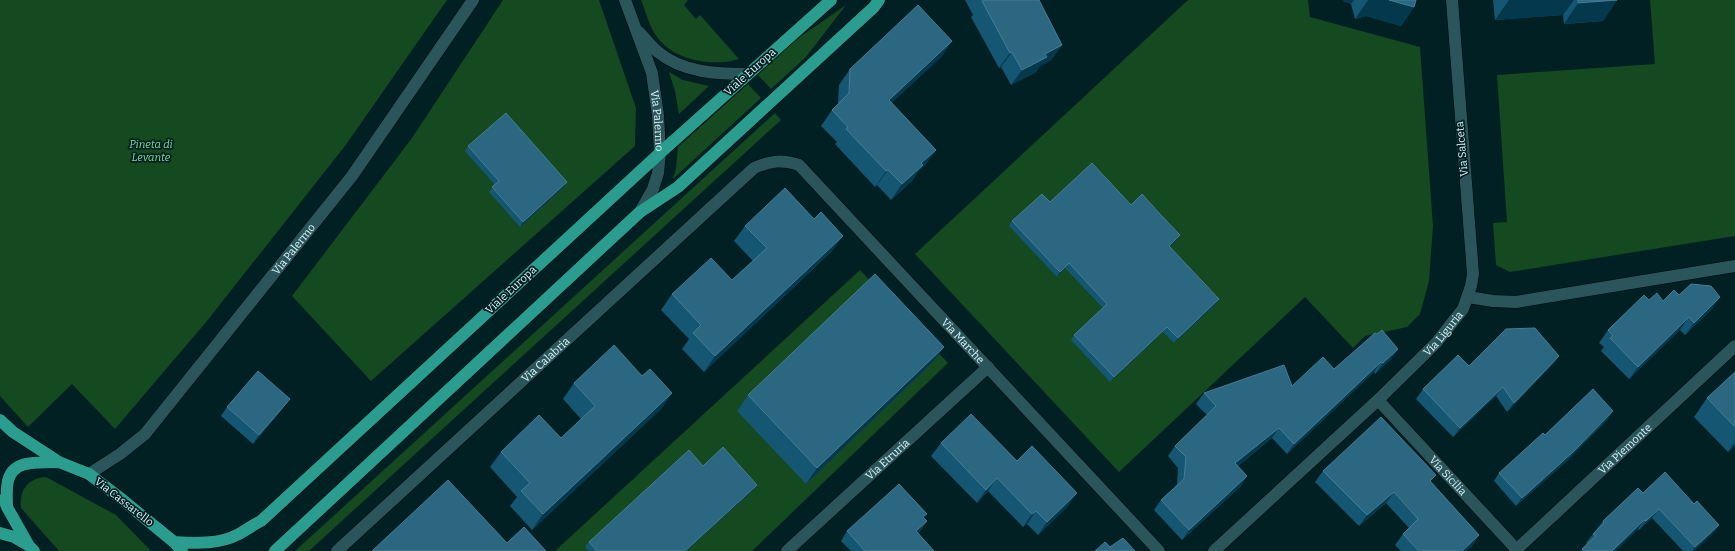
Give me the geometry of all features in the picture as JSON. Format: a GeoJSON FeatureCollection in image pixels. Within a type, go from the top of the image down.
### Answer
{"type":"FeatureCollection","features":[{"type":"Feature","properties":{"kind":"main road","name":"Viale Europa"},"geometry":{"type":"LineString","coordinates":[[174,542],[201,543],[221,541],[238,534],[260,521],[660,153],[831,0]]}},
{"type":"Feature","properties":{"kind":"main road"},"geometry":{"type":"LineString","coordinates":[[275,551],[640,212],[678,187],[874,7],[879,0]]}},
{"type":"Feature","properties":{"kind":"main road","name":"Via Cassarello"},"geometry":{"type":"LineString","coordinates":[[0,420],[13,432],[59,462],[89,474],[174,542],[182,551]]}},
{"type":"Feature","properties":{"kind":"main road","name":"Via Cassarello"},"geometry":{"type":"LineString","coordinates":[[7,507],[8,481],[13,470],[22,464],[59,462]]}},
{"type":"Feature","properties":{"kind":"main road"},"geometry":{"type":"LineString","coordinates":[[0,485],[7,507],[31,548]]}},
{"type":"Feature","properties":{"kind":"main road"},"geometry":{"type":"LineString","coordinates":[[0,533],[14,537],[31,548]]}},
{"type":"Feature","properties":{"kind":"street","name":"Via Palermo"},"geometry":{"type":"LineString","coordinates":[[89,474],[120,454],[145,434],[352,176],[473,0]]}},
{"type":"Feature","properties":{"kind":"street","name":"Via Palermo"},"geometry":{"type":"LineString","coordinates":[[625,0],[652,73],[658,115],[660,153],[658,173],[653,189],[640,212]]}},
{"type":"Feature","properties":{"kind":"street","name":"Via Salceta"},"geometry":{"type":"LineString","coordinates":[[1452,0],[1473,274],[1468,296]]}},
{"type":"Feature","properties":{"kind":"street","name":"Via Palermo"},"geometry":{"type":"LineString","coordinates":[[636,28],[658,53],[681,66],[722,74],[748,74]]}},
{"type":"Feature","properties":{"kind":"street","name":"Via Marche"},"geometry":{"type":"LineString","coordinates":[[754,168],[768,162],[781,161],[799,166],[1159,551]]}},
{"type":"Feature","properties":{"kind":"street","name":"Via Calabria"},"geometry":{"type":"LineString","coordinates":[[336,551],[754,168]]}},
{"type":"Feature","properties":{"kind":"street"},"geometry":{"type":"LineString","coordinates":[[1468,296],[1493,301],[1516,302],[1735,266]]}},
{"type":"Feature","properties":{"kind":"street","name":"Via Liguria"},"geometry":{"type":"LineString","coordinates":[[1214,551],[1378,400],[1436,344],[1456,320],[1468,296]]}},
{"type":"Feature","properties":{"kind":"street","name":"Via Piemonte"},"geometry":{"type":"LineString","coordinates":[[1516,550],[1735,346]]}},
{"type":"Feature","properties":{"kind":"street","name":"Via Etruria"},"geometry":{"type":"LineString","coordinates":[[792,549],[988,367]]}},
{"type":"Feature","properties":{"kind":"street","name":"Via Sicilia"},"geometry":{"type":"LineString","coordinates":[[1378,400],[1516,550]]}},
{"type":"Feature","properties":{"kind":"green space","name":"Pineta di Levante"},"geometry":{"type":"Polygon","coordinates":[[[0,0],[447,0],[345,146],[207,321],[115,429],[72,384],[28,427],[0,396],[0,0]]]}},
{"type":"Feature","properties":{"kind":"green space"},"geometry":{"type":"Polygon","coordinates":[[[503,0],[599,0],[636,108],[635,146],[371,381],[292,296],[412,138],[503,0]]]}},
{"type":"Feature","properties":{"kind":"green space"},"geometry":{"type":"Polygon","coordinates":[[[641,0],[688,0],[684,5],[696,19],[700,15],[739,59],[707,62],[684,57],[673,52],[664,45],[654,33],[641,0]]]}},
{"type":"Feature","properties":{"kind":"green space"},"geometry":{"type":"Polygon","coordinates":[[[1188,0],[1308,0],[1310,17],[1420,47],[1433,226],[1429,281],[1420,314],[1407,327],[1365,336],[1353,348],[1305,297],[1119,472],[915,254],[1188,0]]]}},
{"type":"Feature","properties":{"kind":"green space"},"geometry":{"type":"Polygon","coordinates":[[[1650,0],[1735,0],[1735,236],[1510,272],[1496,265],[1493,223],[1507,222],[1497,75],[1655,64],[1650,0]]]}},
{"type":"Feature","properties":{"kind":"green space"},"geometry":{"type":"Polygon","coordinates":[[[846,5],[806,57],[771,89],[758,75],[793,42],[846,5]]]}},
{"type":"Feature","properties":{"kind":"green space"},"geometry":{"type":"Polygon","coordinates":[[[669,72],[683,80],[709,86],[679,114],[675,91],[669,72]]]}},
{"type":"Feature","properties":{"kind":"green space"},"geometry":{"type":"Polygon","coordinates":[[[748,84],[761,98],[673,179],[676,168],[678,147],[748,84]]]}},
{"type":"Feature","properties":{"kind":"green space"},"geometry":{"type":"Polygon","coordinates":[[[775,113],[781,120],[309,551],[295,551],[775,113]]]}},
{"type":"Feature","properties":{"kind":"green space"},"geometry":{"type":"Polygon","coordinates":[[[860,270],[948,363],[752,551],[555,551],[860,270]]]}},
{"type":"Feature","properties":{"kind":"green space"},"geometry":{"type":"Polygon","coordinates":[[[46,477],[116,515],[151,551],[59,551],[21,508],[23,491],[26,486],[34,480],[46,477]]]}},
{"type":"Feature","properties":{"kind":"building"},"geometry":{"type":"Polygon","coordinates":[[[1039,0],[1062,45],[1045,54],[1047,57],[1022,70],[1012,52],[1010,53],[982,1],[1039,0]]]}},
{"type":"Feature","properties":{"kind":"building"},"geometry":{"type":"Polygon","coordinates":[[[1389,0],[1416,0],[1414,7],[1389,0]]]}},
{"type":"Feature","properties":{"kind":"building"},"geometry":{"type":"Polygon","coordinates":[[[1578,0],[1617,0],[1578,3],[1578,0]]]}},
{"type":"Feature","properties":{"kind":"building"},"geometry":{"type":"Polygon","coordinates":[[[918,5],[952,41],[889,100],[936,150],[921,163],[923,165],[902,184],[888,170],[886,171],[846,129],[848,127],[832,110],[849,93],[850,69],[918,5]]]}},
{"type":"Feature","properties":{"kind":"building"},"geometry":{"type":"Polygon","coordinates":[[[506,113],[567,182],[523,222],[492,187],[499,181],[468,146],[506,113]]]}},
{"type":"Feature","properties":{"kind":"building"},"geometry":{"type":"Polygon","coordinates":[[[1092,163],[1131,205],[1142,194],[1180,235],[1169,246],[1219,299],[1178,338],[1167,327],[1114,377],[1074,335],[1107,304],[1069,263],[1060,272],[1012,221],[1042,194],[1050,202],[1092,163]]]}},
{"type":"Feature","properties":{"kind":"building"},"geometry":{"type":"Polygon","coordinates":[[[785,188],[814,219],[821,212],[843,236],[715,356],[693,333],[701,325],[672,294],[711,258],[732,280],[767,248],[745,226],[785,188]]]}},
{"type":"Feature","properties":{"kind":"building"},"geometry":{"type":"Polygon","coordinates":[[[875,274],[944,347],[817,468],[748,395],[875,274]]]}},
{"type":"Feature","properties":{"kind":"building"},"geometry":{"type":"Polygon","coordinates":[[[1691,284],[1711,286],[1720,297],[1694,323],[1689,317],[1638,367],[1610,338],[1613,336],[1608,330],[1644,295],[1649,300],[1657,293],[1663,301],[1674,290],[1679,295],[1691,284]]]}},
{"type":"Feature","properties":{"kind":"building"},"geometry":{"type":"Polygon","coordinates":[[[1535,328],[1559,356],[1514,403],[1503,387],[1460,428],[1423,389],[1458,355],[1469,366],[1506,329],[1535,328]]]}},
{"type":"Feature","properties":{"kind":"building"},"geometry":{"type":"Polygon","coordinates":[[[1382,330],[1398,349],[1383,363],[1381,362],[1294,444],[1279,428],[1235,463],[1247,476],[1189,530],[1161,500],[1184,479],[1186,457],[1175,446],[1216,406],[1204,393],[1284,365],[1292,386],[1323,357],[1334,369],[1375,333],[1377,334],[1382,330]]]}},
{"type":"Feature","properties":{"kind":"building"},"geometry":{"type":"Polygon","coordinates":[[[614,345],[642,376],[650,369],[672,393],[543,514],[521,491],[530,483],[501,452],[539,415],[561,438],[595,406],[574,383],[614,345]]]}},
{"type":"Feature","properties":{"kind":"building"},"geometry":{"type":"Polygon","coordinates":[[[258,371],[290,399],[259,435],[227,407],[258,371]]]}},
{"type":"Feature","properties":{"kind":"building"},"geometry":{"type":"Polygon","coordinates":[[[1735,372],[1735,427],[1707,398],[1735,372]]]}},
{"type":"Feature","properties":{"kind":"building"},"geometry":{"type":"Polygon","coordinates":[[[1593,389],[1613,411],[1573,452],[1522,498],[1499,473],[1543,433],[1545,435],[1593,389]]]}},
{"type":"Feature","properties":{"kind":"building"},"geometry":{"type":"Polygon","coordinates":[[[971,414],[1017,461],[1032,446],[1077,493],[1047,522],[1036,511],[1032,514],[997,478],[986,490],[941,443],[971,414]]]}},
{"type":"Feature","properties":{"kind":"building"},"geometry":{"type":"Polygon","coordinates":[[[1381,417],[1436,475],[1430,481],[1479,535],[1462,551],[1419,551],[1403,534],[1418,519],[1394,492],[1367,515],[1323,471],[1381,417]]]}},
{"type":"Feature","properties":{"kind":"building"},"geometry":{"type":"Polygon","coordinates":[[[723,447],[757,485],[685,551],[597,551],[589,542],[689,450],[703,466],[723,447]]]}},
{"type":"Feature","properties":{"kind":"building"},"geometry":{"type":"Polygon","coordinates":[[[1665,472],[1694,504],[1697,501],[1719,525],[1695,547],[1659,509],[1646,521],[1644,520],[1612,551],[1584,551],[1582,549],[1596,536],[1593,534],[1604,523],[1603,521],[1638,488],[1643,493],[1665,472]]]}},
{"type":"Feature","properties":{"kind":"building"},"geometry":{"type":"Polygon","coordinates":[[[448,480],[507,543],[524,527],[546,551],[372,551],[448,480]]]}},
{"type":"Feature","properties":{"kind":"building"},"geometry":{"type":"Polygon","coordinates":[[[899,484],[927,514],[923,517],[927,521],[916,531],[934,551],[865,551],[847,531],[899,484]]]}},
{"type":"Feature","properties":{"kind":"building"},"geometry":{"type":"Polygon","coordinates":[[[1123,538],[1135,551],[1095,551],[1105,542],[1110,547],[1123,538]]]}}]}
